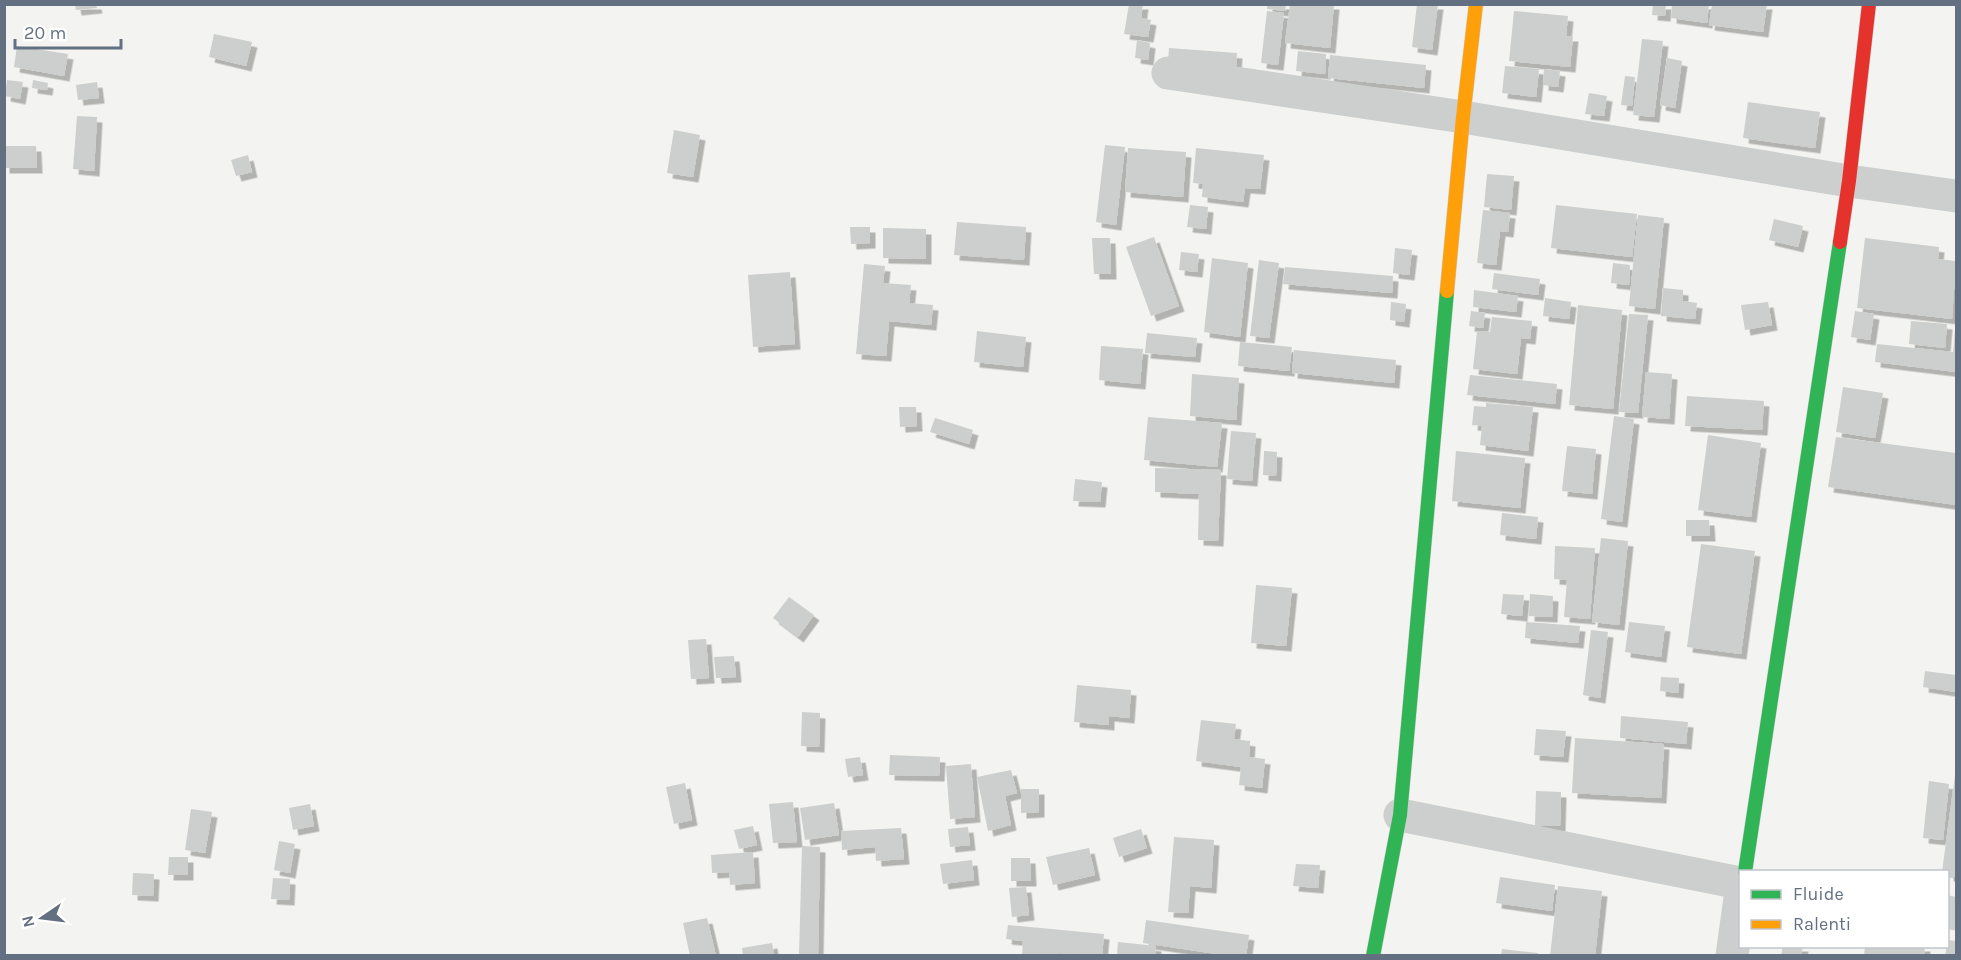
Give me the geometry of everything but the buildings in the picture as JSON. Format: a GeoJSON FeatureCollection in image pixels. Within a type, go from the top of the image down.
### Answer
{"type":"FeatureCollection","features":[{"type":"Feature","properties":{"kind":"street"},"geometry":{"type":"LineString","coordinates":[[1373,956],[1400,815],[1463,117],[1476,4]]}},
{"type":"Feature","properties":{"kind":"street"},"geometry":{"type":"LineString","coordinates":[[1744,870],[1849,181],[1869,4]]}},
{"type":"Feature","properties":{"kind":"street"},"geometry":{"type":"LineString","coordinates":[[1168,74],[1463,117],[1849,181],[1956,196]]}},
{"type":"Feature","properties":{"kind":"street"},"geometry":{"type":"LineString","coordinates":[[1400,815],[1739,883]]}},
{"type":"Feature","properties":{"kind":"street"},"geometry":{"type":"LineString","coordinates":[[1732,956],[1739,905]]}},
{"type":"Feature","properties":{"kind":"traffic: fast"},"geometry":{"type":"LineString","coordinates":[[1745,870],[1840,242]]}},
{"type":"Feature","properties":{"kind":"traffic: fast"},"geometry":{"type":"LineString","coordinates":[[1373,956],[1400,815],[1447,291]]}},
{"type":"Feature","properties":{"kind":"traffic: slow"},"geometry":{"type":"LineString","coordinates":[[1447,291],[1476,4]]}},
{"type":"Feature","properties":{"kind":"traffic: jam"},"geometry":{"type":"LineString","coordinates":[[1840,242],[1869,4]]}}]}
